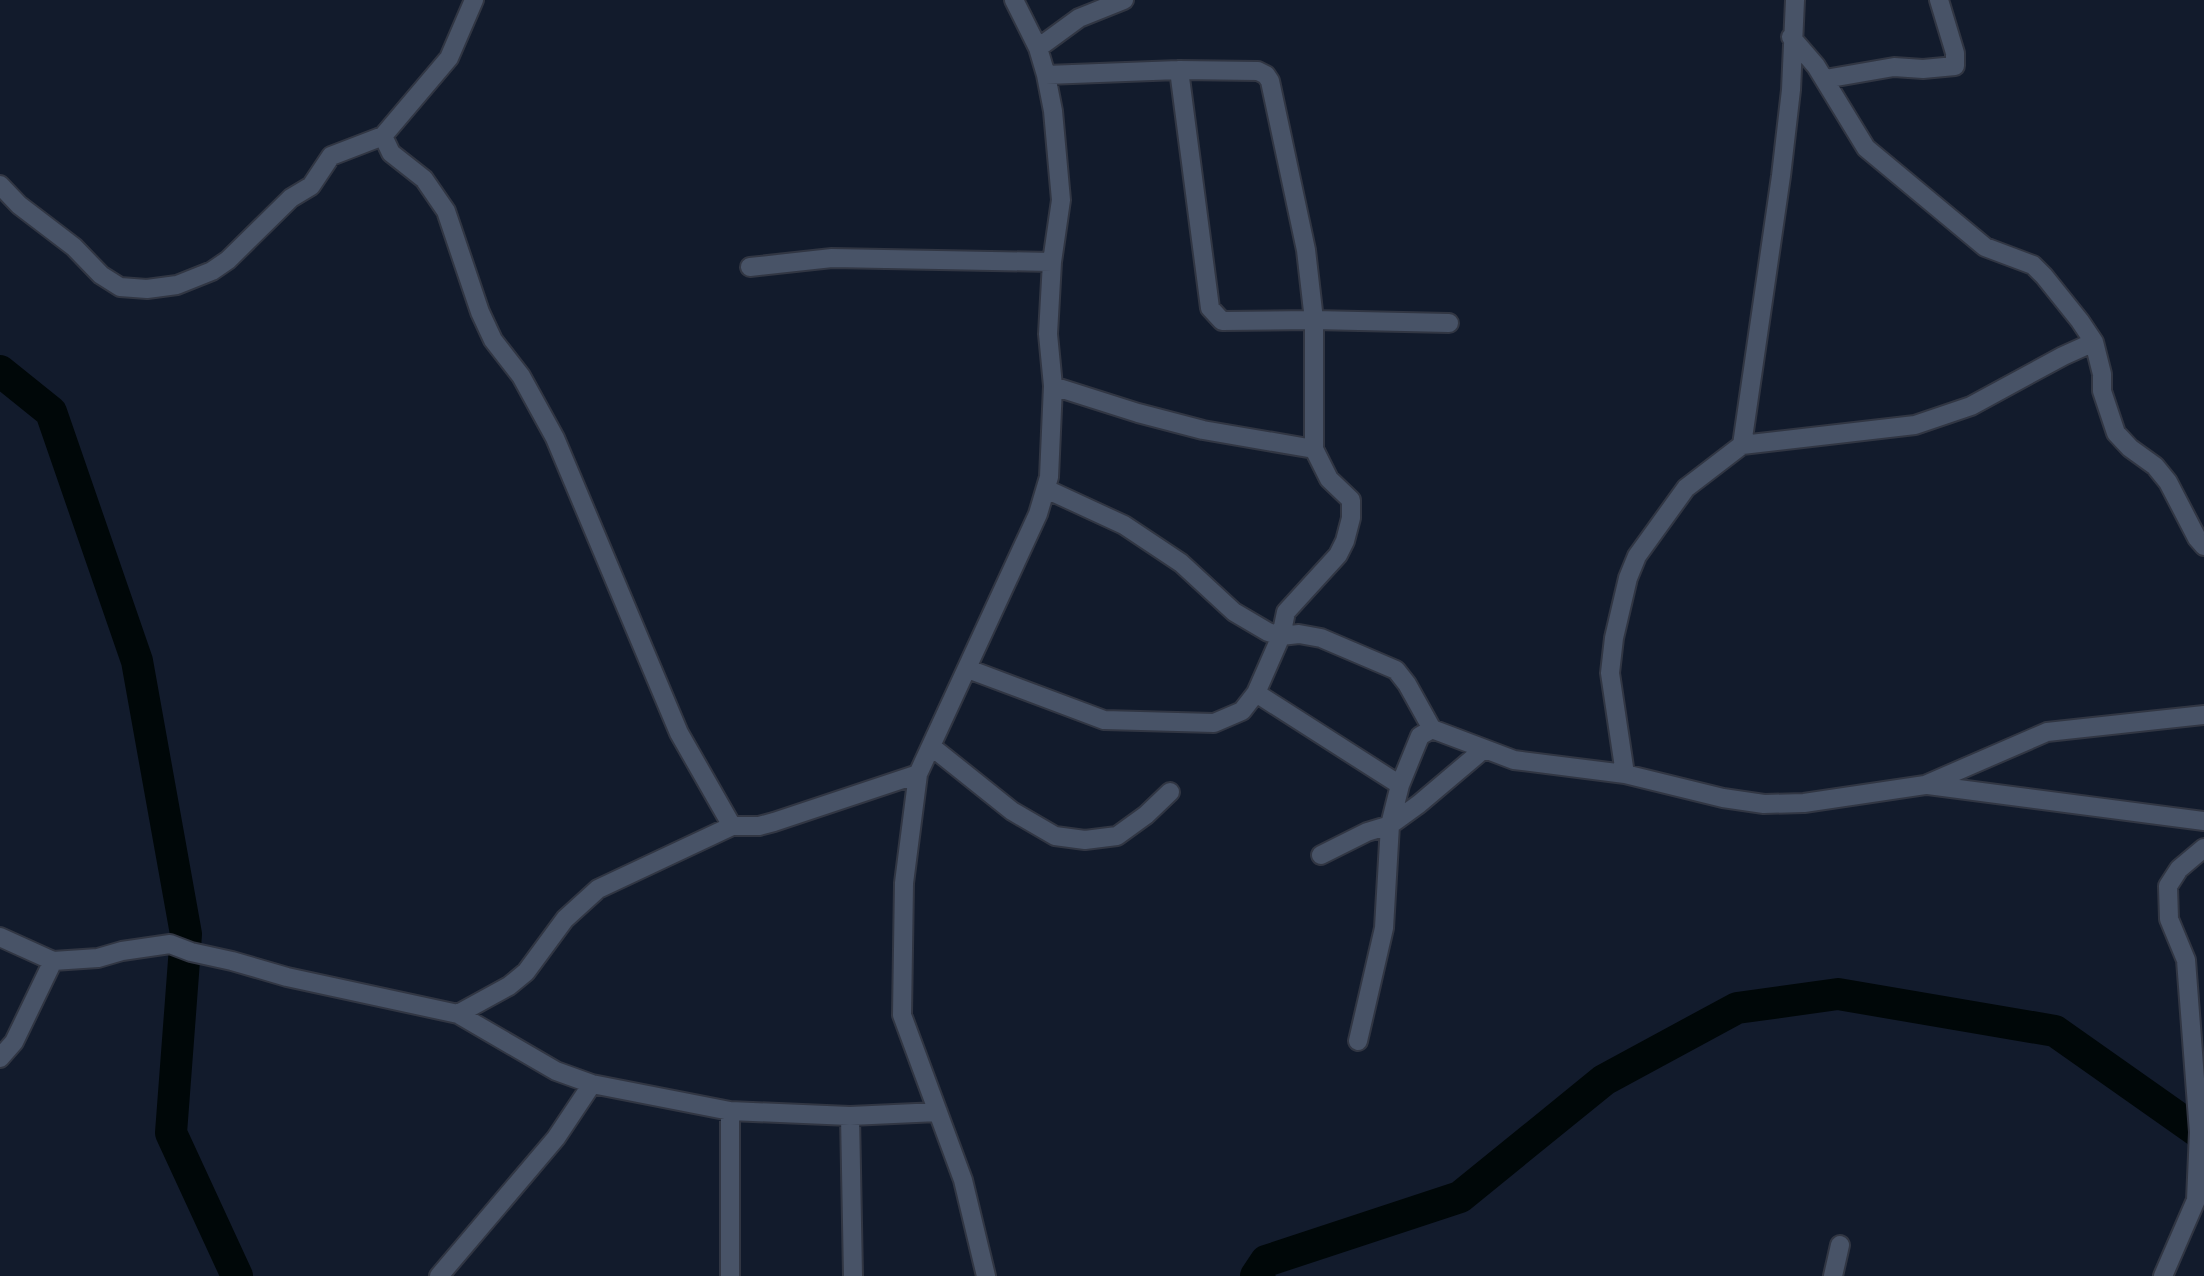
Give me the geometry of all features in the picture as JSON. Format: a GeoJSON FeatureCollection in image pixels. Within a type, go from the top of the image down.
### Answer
{"type":"FeatureCollection","features":[{"type":"Feature","properties":{"kind":"street"},"geometry":{"type":"LineString","coordinates":[[0,185],[19,205],[74,247],[101,275],[120,287],[147,289],[177,285],[212,271],[228,260],[291,198],[311,186],[331,156],[383,136],[449,58],[474,0]]}},
{"type":"Feature","properties":{"kind":"street"},"geometry":{"type":"LineString","coordinates":[[986,1276],[963,1180],[902,1015],[901,994],[904,883],[918,774],[1038,514],[1049,477],[1053,386],[1048,334],[1052,262],[1061,200],[1053,111],[1046,75],[1038,48],[1014,0]]}},
{"type":"Feature","properties":{"kind":"street"},"geometry":{"type":"LineString","coordinates":[[1038,48],[1079,18],[1124,0]]}},
{"type":"Feature","properties":{"kind":"street"},"geometry":{"type":"LineString","coordinates":[[1742,445],[1781,176],[1791,90],[1795,0]]}},
{"type":"Feature","properties":{"kind":"street"},"geometry":{"type":"LineString","coordinates":[[1825,79],[1894,67],[1923,69],[1955,66],[1955,53],[1939,0]]}},
{"type":"Feature","properties":{"kind":"street"},"geometry":{"type":"LineString","coordinates":[[1791,37],[1825,79],[1866,148],[1985,247],[2033,265],[2080,321],[2094,342],[2102,374],[2102,391],[2116,433],[2130,448],[2155,466],[2168,482],[2204,546]]}},
{"type":"Feature","properties":{"kind":"street"},"geometry":{"type":"LineString","coordinates":[[968,669],[1104,720],[1214,723],[1230,718],[1242,711],[1256,693],[1281,636],[1286,612],[1338,555],[1351,518],[1351,500],[1329,479],[1314,449],[1314,320],[1306,250],[1270,81],[1266,75],[1258,71],[1179,70],[1046,75]]}},
{"type":"Feature","properties":{"kind":"street"},"geometry":{"type":"LineString","coordinates":[[1179,70],[1210,308],[1222,321],[1449,323]]}},
{"type":"Feature","properties":{"kind":"street"},"geometry":{"type":"LineString","coordinates":[[383,136],[391,153],[424,179],[446,211],[480,312],[493,340],[521,376],[555,438],[679,733],[732,826]]}},
{"type":"Feature","properties":{"kind":"street"},"geometry":{"type":"LineString","coordinates":[[750,267],[832,258],[1052,262]]}},
{"type":"Feature","properties":{"kind":"street"},"geometry":{"type":"LineString","coordinates":[[1625,774],[1610,673],[1614,638],[1628,578],[1637,556],[1686,488],[1742,445],[1915,425],[1971,406],[2094,342]]}},
{"type":"Feature","properties":{"kind":"street"},"geometry":{"type":"LineString","coordinates":[[1053,386],[1203,430],[1314,449]]}},
{"type":"Feature","properties":{"kind":"street"},"geometry":{"type":"LineString","coordinates":[[1046,489],[1124,525],[1181,563],[1234,612],[1268,632],[1281,636],[1299,634],[1321,638],[1396,670],[1432,729],[1514,760],[1625,774],[1723,798],[1764,804],[1804,803],[1925,785],[2047,732],[2204,715]]}},
{"type":"Feature","properties":{"kind":"street"},"geometry":{"type":"LineString","coordinates":[[1256,693],[1400,785]]}},
{"type":"Feature","properties":{"kind":"street"},"geometry":{"type":"LineString","coordinates":[[1358,1041],[1384,928],[1390,825],[1400,785],[1420,736],[1432,729]]}},
{"type":"Feature","properties":{"kind":"street"},"geometry":{"type":"LineString","coordinates":[[932,747],[1012,811],[1055,836],[1085,840],[1117,836],[1170,792]]}},
{"type":"Feature","properties":{"kind":"street"},"geometry":{"type":"LineString","coordinates":[[1321,855],[1367,832],[1390,825],[1484,749]]}},
{"type":"Feature","properties":{"kind":"street"},"geometry":{"type":"LineString","coordinates":[[458,1014],[509,986],[526,972],[565,919],[598,889],[732,826],[759,826],[774,822],[918,774]]}},
{"type":"Feature","properties":{"kind":"street"},"geometry":{"type":"LineString","coordinates":[[1925,785],[2204,821]]}},
{"type":"Feature","properties":{"kind":"street"},"geometry":{"type":"LineString","coordinates":[[2163,1276],[2196,1200],[2199,1132],[2186,960],[2169,919],[2168,886],[2179,869],[2204,848]]}},
{"type":"Feature","properties":{"kind":"street"},"geometry":{"type":"LineString","coordinates":[[0,937],[53,961],[98,958],[170,944],[287,977],[458,1014],[556,1071],[592,1084],[730,1111],[850,1116],[938,1112]]}},
{"type":"Feature","properties":{"kind":"street"},"geometry":{"type":"LineString","coordinates":[[0,1058],[14,1042],[53,961]]}},
{"type":"Feature","properties":{"kind":"street"},"geometry":{"type":"LineString","coordinates":[[439,1276],[556,1138],[592,1084]]}},
{"type":"Feature","properties":{"kind":"street"},"geometry":{"type":"LineString","coordinates":[[730,1111],[730,1276]]}},
{"type":"Feature","properties":{"kind":"street"},"geometry":{"type":"LineString","coordinates":[[850,1116],[853,1276]]}},
{"type":"Feature","properties":{"kind":"street"},"geometry":{"type":"LineString","coordinates":[[1833,1276],[1840,1245]]}},
{"type":"Feature","properties":{"kind":"waterway"},"geometry":{"type":"LineString","coordinates":[[0,371],[51,412],[137,661],[186,934],[171,1133],[237,1276]]}},
{"type":"Feature","properties":{"kind":"waterway"},"geometry":{"type":"LineString","coordinates":[[1256,1276],[1266,1261],[1460,1197],[1604,1080],[1737,1008],[1838,994],[2055,1031],[2204,1136]]}}]}
